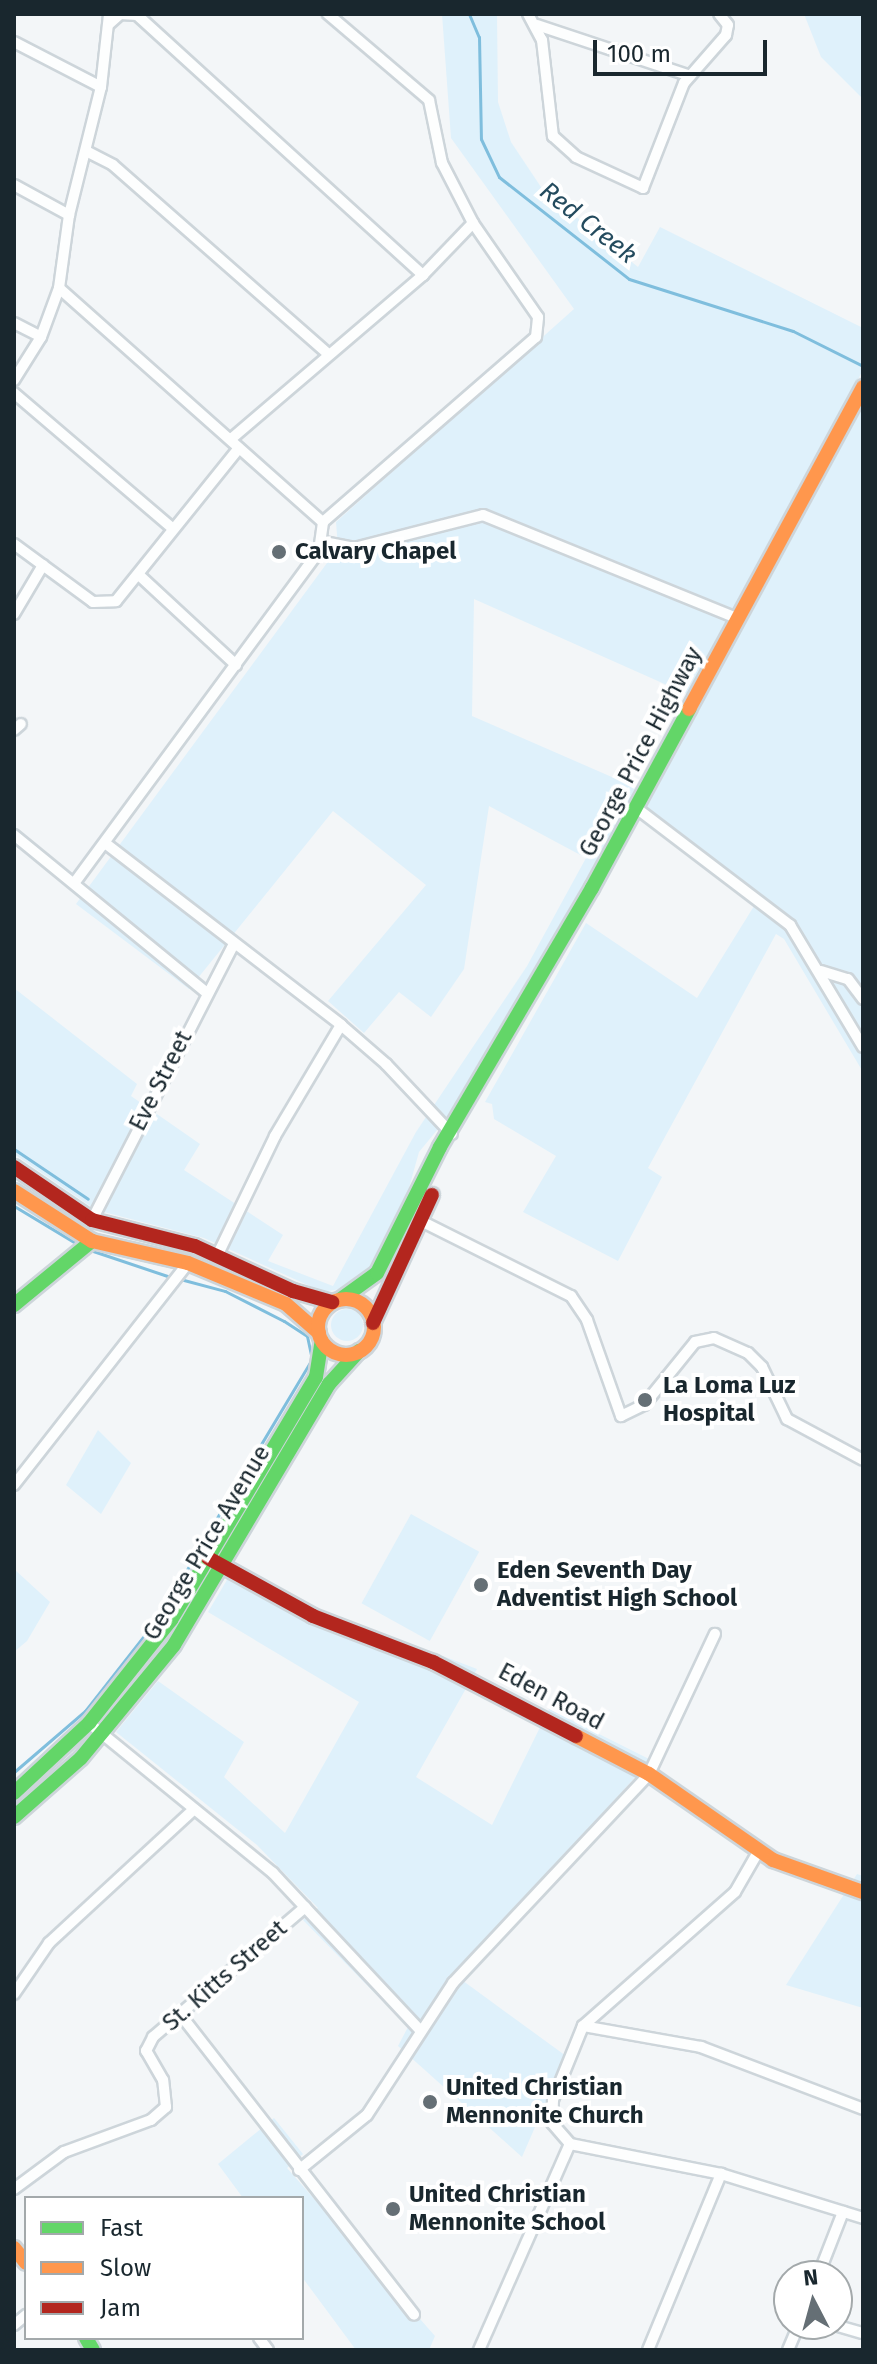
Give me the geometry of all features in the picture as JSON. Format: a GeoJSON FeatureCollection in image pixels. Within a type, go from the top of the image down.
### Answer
{"type":"FeatureCollection","features":[{"type":"Feature","properties":{"kind":"main road","name":"George Price Highway"},"geometry":{"type":"LineString","coordinates":[[336,1301],[377,1273],[440,1147],[452,1134],[635,807],[863,387]]}},
{"type":"Feature","properties":{"kind":"main road","name":"George Price Highway"},"geometry":{"type":"LineString","coordinates":[[373,1323],[451,1152],[452,1134]]}},
{"type":"Feature","properties":{"kind":"main road"},"geometry":{"type":"LineString","coordinates":[[14,1167],[92,1220],[218,1254],[293,1291],[336,1301],[358,1302],[373,1323],[370,1339],[359,1351],[342,1354],[320,1337],[295,1308],[188,1263],[92,1241],[14,1191]]}},
{"type":"Feature","properties":{"kind":"main road"},"geometry":{"type":"LineString","coordinates":[[14,1305],[92,1241]]}},
{"type":"Feature","properties":{"kind":"main road"},"geometry":{"type":"LineString","coordinates":[[320,1337],[322,1312],[336,1301]]}},
{"type":"Feature","properties":{"kind":"main road","name":"George Price Avenue"},"geometry":{"type":"LineString","coordinates":[[14,1793],[89,1723],[154,1643],[316,1377],[320,1337]]}},
{"type":"Feature","properties":{"kind":"main road","name":"George Price Avenue"},"geometry":{"type":"LineString","coordinates":[[14,1817],[101,1734],[174,1645],[224,1566],[329,1384],[359,1351]]}},
{"type":"Feature","properties":{"kind":"main road","name":"Eden Road"},"geometry":{"type":"LineString","coordinates":[[208,1558],[313,1616],[474,1681],[649,1774],[758,1852],[863,1892]]}},
{"type":"Feature","properties":{"kind":"street"},"geometry":{"type":"LineString","coordinates":[[14,380],[41,337],[59,288],[69,215],[101,87],[109,19],[120,14],[136,15],[423,275]]}},
{"type":"Feature","properties":{"kind":"street"},"geometry":{"type":"LineString","coordinates":[[323,522],[536,337],[538,317],[473,223],[442,163],[429,100],[328,14]]}},
{"type":"Feature","properties":{"kind":"street"},"geometry":{"type":"LineString","coordinates":[[528,14],[537,25],[553,136],[576,157],[643,188],[690,76],[726,35],[728,25],[719,14]]}},
{"type":"Feature","properties":{"kind":"street"},"geometry":{"type":"LineString","coordinates":[[537,25],[690,76]]}},
{"type":"Feature","properties":{"kind":"street"},"geometry":{"type":"LineString","coordinates":[[14,42],[101,87]]}},
{"type":"Feature","properties":{"kind":"street"},"geometry":{"type":"LineString","coordinates":[[86,151],[113,165],[327,353]]}},
{"type":"Feature","properties":{"kind":"street"},"geometry":{"type":"LineString","coordinates":[[14,185],[69,215]]}},
{"type":"Feature","properties":{"kind":"street"},"geometry":{"type":"LineString","coordinates":[[231,439],[327,353],[423,275],[473,223]]}},
{"type":"Feature","properties":{"kind":"street"},"geometry":{"type":"LineString","coordinates":[[59,288],[323,522],[324,542],[75,882]]}},
{"type":"Feature","properties":{"kind":"street"},"geometry":{"type":"LineString","coordinates":[[14,323],[41,337]]}},
{"type":"Feature","properties":{"kind":"street"},"geometry":{"type":"LineString","coordinates":[[14,393],[171,527]]}},
{"type":"Feature","properties":{"kind":"street"},"geometry":{"type":"LineString","coordinates":[[14,544],[101,604],[116,601],[140,576],[171,527],[239,448]]}},
{"type":"Feature","properties":{"kind":"street"},"geometry":{"type":"LineString","coordinates":[[324,542],[354,548],[483,515],[737,618]]}},
{"type":"Feature","properties":{"kind":"street"},"geometry":{"type":"LineString","coordinates":[[14,614],[43,565]]}},
{"type":"Feature","properties":{"kind":"street"},"geometry":{"type":"LineString","coordinates":[[140,576],[236,665]]}},
{"type":"Feature","properties":{"kind":"street"},"geometry":{"type":"LineString","coordinates":[[635,807],[776,911],[821,971],[863,1047]]}},
{"type":"Feature","properties":{"kind":"street"},"geometry":{"type":"LineString","coordinates":[[14,835],[206,992]]}},
{"type":"Feature","properties":{"kind":"street"},"geometry":{"type":"LineString","coordinates":[[105,843],[341,1025],[452,1134]]}},
{"type":"Feature","properties":{"kind":"street","name":"Eve Street"},"geometry":{"type":"LineString","coordinates":[[92,1220],[206,992],[234,944]]}},
{"type":"Feature","properties":{"kind":"street"},"geometry":{"type":"LineString","coordinates":[[821,971],[848,979],[863,999]]}},
{"type":"Feature","properties":{"kind":"street"},"geometry":{"type":"LineString","coordinates":[[218,1254],[275,1136],[341,1025]]}},
{"type":"Feature","properties":{"kind":"street"},"geometry":{"type":"LineString","coordinates":[[421,1221],[571,1296],[587,1320],[621,1416],[644,1405],[695,1342],[714,1338],[732,1343],[762,1367],[787,1419],[863,1460]]}},
{"type":"Feature","properties":{"kind":"street"},"geometry":{"type":"LineString","coordinates":[[14,1485],[188,1263]]}},
{"type":"Feature","properties":{"kind":"street"},"geometry":{"type":"LineString","coordinates":[[299,2170],[367,2115],[420,2030],[502,1927],[649,1774],[715,1634]]}},
{"type":"Feature","properties":{"kind":"street"},"geometry":{"type":"LineString","coordinates":[[89,1723],[273,1873],[420,2030]]}},
{"type":"Feature","properties":{"kind":"street"},"geometry":{"type":"LineString","coordinates":[[14,1994],[49,1943],[194,1809]]}},
{"type":"Feature","properties":{"kind":"street"},"geometry":{"type":"LineString","coordinates":[[758,1852],[735,1892],[583,2026],[550,2113],[570,2144],[721,2174],[863,2218]]}},
{"type":"Feature","properties":{"kind":"street","name":"St. Kitts Street"},"geometry":{"type":"LineString","coordinates":[[14,2189],[64,2152],[151,2120],[166,2107],[163,2080],[146,2051],[153,2037],[305,1907]]}},
{"type":"Feature","properties":{"kind":"street"},"geometry":{"type":"LineString","coordinates":[[180,2014],[414,2315]]}},
{"type":"Feature","properties":{"kind":"street"},"geometry":{"type":"LineString","coordinates":[[583,2026],[701,2047],[863,2109]]}},
{"type":"Feature","properties":{"kind":"street"},"geometry":{"type":"LineString","coordinates":[[479,2350],[570,2144]]}},
{"type":"Feature","properties":{"kind":"street"},"geometry":{"type":"LineString","coordinates":[[648,2350],[721,2174]]}},
{"type":"Feature","properties":{"kind":"street"},"geometry":{"type":"LineString","coordinates":[[824,2260],[843,2212]]}},
{"type":"Feature","properties":{"kind":"shaded area"},"geometry":{"type":"Polygon","coordinates":[[[442,14],[497,14],[498,102],[511,142],[543,190],[638,267],[660,227],[863,328],[863,370],[687,694],[474,599],[472,716],[637,788],[466,1095],[419,1152],[407,1195],[371,1269],[340,1289],[323,1292],[204,1238],[96,1210],[14,1154],[14,988],[137,1084],[131,1096],[200,1144],[184,1170],[283,1235],[268,1261],[333,1286],[416,1132],[527,966],[586,858],[489,806],[464,969],[431,1017],[399,992],[364,1033],[328,1001],[426,885],[333,811],[189,989],[76,904],[338,548],[336,522],[574,309],[451,138],[442,14]]]}},
{"type":"Feature","properties":{"kind":"shaded area"},"geometry":{"type":"Polygon","coordinates":[[[804,14],[863,14],[863,99],[821,57],[804,14]]]}},
{"type":"Feature","properties":{"kind":"shaded area"},"geometry":{"type":"Polygon","coordinates":[[[863,399],[863,1072],[784,939],[776,934],[648,1168],[662,1177],[618,1261],[523,1212],[556,1156],[494,1119],[492,1104],[485,1102],[586,923],[697,998],[759,898],[643,814],[863,399]]]}},
{"type":"Feature","properties":{"kind":"shaded area"},"geometry":{"type":"Polygon","coordinates":[[[347,1309],[358,1314],[363,1325],[358,1336],[347,1341],[336,1336],[331,1325],[336,1314],[347,1309]]]}},
{"type":"Feature","properties":{"kind":"shaded area"},"geometry":{"type":"Polygon","coordinates":[[[98,1430],[131,1463],[101,1514],[66,1485],[98,1430]]]}},
{"type":"Feature","properties":{"kind":"shaded area"},"geometry":{"type":"Polygon","coordinates":[[[411,1514],[479,1552],[430,1641],[362,1603],[411,1514]]]}},
{"type":"Feature","properties":{"kind":"shaded area"},"geometry":{"type":"Polygon","coordinates":[[[234,1568],[304,1612],[309,1605],[477,1669],[416,1777],[492,1825],[549,1709],[651,1760],[455,1975],[566,2056],[522,2157],[398,2046],[408,2027],[303,1920],[318,1908],[257,1845],[116,1732],[158,1681],[244,1742],[224,1777],[285,1833],[359,1702],[208,1612],[234,1568]]]}},
{"type":"Feature","properties":{"kind":"shaded area"},"geometry":{"type":"Polygon","coordinates":[[[14,1569],[50,1602],[27,1641],[14,1652],[14,1569]]]}},
{"type":"Feature","properties":{"kind":"shaded area"},"geometry":{"type":"Polygon","coordinates":[[[857,1874],[863,1876],[863,2008],[786,1985],[857,1874]]]}},
{"type":"Feature","properties":{"kind":"shaded area"},"geometry":{"type":"Polygon","coordinates":[[[274,2118],[303,2154],[287,2168],[435,2336],[429,2350],[356,2350],[304,2280],[304,2196],[242,2196],[218,2164],[274,2118]]]}},
{"type":"Feature","properties":{"kind":"waterway","name":"Red Creek"},"geometry":{"type":"LineString","coordinates":[[469,14],[479,37],[481,139],[499,177],[629,279],[793,331],[863,366]]}},
{"type":"Feature","properties":{"kind":"waterway"},"geometry":{"type":"LineString","coordinates":[[14,1149],[88,1199]]}},
{"type":"Feature","properties":{"kind":"waterway"},"geometry":{"type":"LineString","coordinates":[[14,1206],[79,1245]]}},
{"type":"Feature","properties":{"kind":"waterway"},"geometry":{"type":"LineString","coordinates":[[93,1251],[173,1278]]}},
{"type":"Feature","properties":{"kind":"waterway"},"geometry":{"type":"LineString","coordinates":[[180,1279],[225,1291],[284,1321],[307,1336],[312,1359],[208,1533]]}},
{"type":"Feature","properties":{"kind":"waterway"},"geometry":{"type":"LineString","coordinates":[[14,1772],[85,1711],[161,1614],[199,1549]]}},
{"type":"Feature","properties":{"kind":"traffic: fast"},"geometry":{"type":"LineString","coordinates":[[341,1299],[377,1273],[440,1147],[592,888],[689,709]]}},
{"type":"Feature","properties":{"kind":"traffic: fast"},"geometry":{"type":"LineString","coordinates":[[14,1305],[92,1241]]}},
{"type":"Feature","properties":{"kind":"traffic: fast"},"geometry":{"type":"LineString","coordinates":[[14,1793],[89,1723],[171,1620],[316,1377],[322,1341]]}},
{"type":"Feature","properties":{"kind":"traffic: fast"},"geometry":{"type":"LineString","coordinates":[[14,1817],[81,1758],[174,1645],[329,1384],[359,1351]]}},
{"type":"Feature","properties":{"kind":"traffic: fast"},"geometry":{"type":"LineString","coordinates":[[87,2340],[93,2350]]}},
{"type":"Feature","properties":{"kind":"traffic: slow"},"geometry":{"type":"LineString","coordinates":[[689,709],[863,387]]}},
{"type":"Feature","properties":{"kind":"traffic: slow"},"geometry":{"type":"LineString","coordinates":[[14,1191],[92,1241],[188,1263],[286,1304],[319,1333]]}},
{"type":"Feature","properties":{"kind":"traffic: slow"},"geometry":{"type":"LineString","coordinates":[[346,1299],[365,1308],[374,1327],[365,1346],[346,1355],[327,1346],[318,1327],[327,1308],[346,1299]]}},
{"type":"Feature","properties":{"kind":"traffic: slow"},"geometry":{"type":"LineString","coordinates":[[576,1736],[649,1774],[773,1860],[863,1892]]}},
{"type":"Feature","properties":{"kind":"traffic: slow"},"geometry":{"type":"LineString","coordinates":[[14,2248],[24,2260]]}},
{"type":"Feature","properties":{"kind":"traffic: jam"},"geometry":{"type":"LineString","coordinates":[[14,1167],[92,1220],[195,1246],[293,1291],[332,1302]]}},
{"type":"Feature","properties":{"kind":"traffic: jam"},"geometry":{"type":"LineString","coordinates":[[373,1323],[432,1195]]}},
{"type":"Feature","properties":{"kind":"traffic: jam"},"geometry":{"type":"LineString","coordinates":[[208,1558],[313,1616],[433,1662],[576,1736]]}},
{"type":"Feature","properties":{"kind":"place","name":"Calvary Chapel"},"geometry":{"type":"Point","coordinates":[279,552]}},
{"type":"Feature","properties":{"kind":"place","name":"La Loma Luz Hospital"},"geometry":{"type":"Point","coordinates":[645,1400]}},
{"type":"Feature","properties":{"kind":"place","name":"Eden Seventh Day Adventist High School"},"geometry":{"type":"Point","coordinates":[481,1585]}},
{"type":"Feature","properties":{"kind":"place","name":"United Christian Mennonite Church"},"geometry":{"type":"Point","coordinates":[430,2102]}},
{"type":"Feature","properties":{"kind":"place","name":"United Christian Mennonite School"},"geometry":{"type":"Point","coordinates":[393,2209]}}]}
